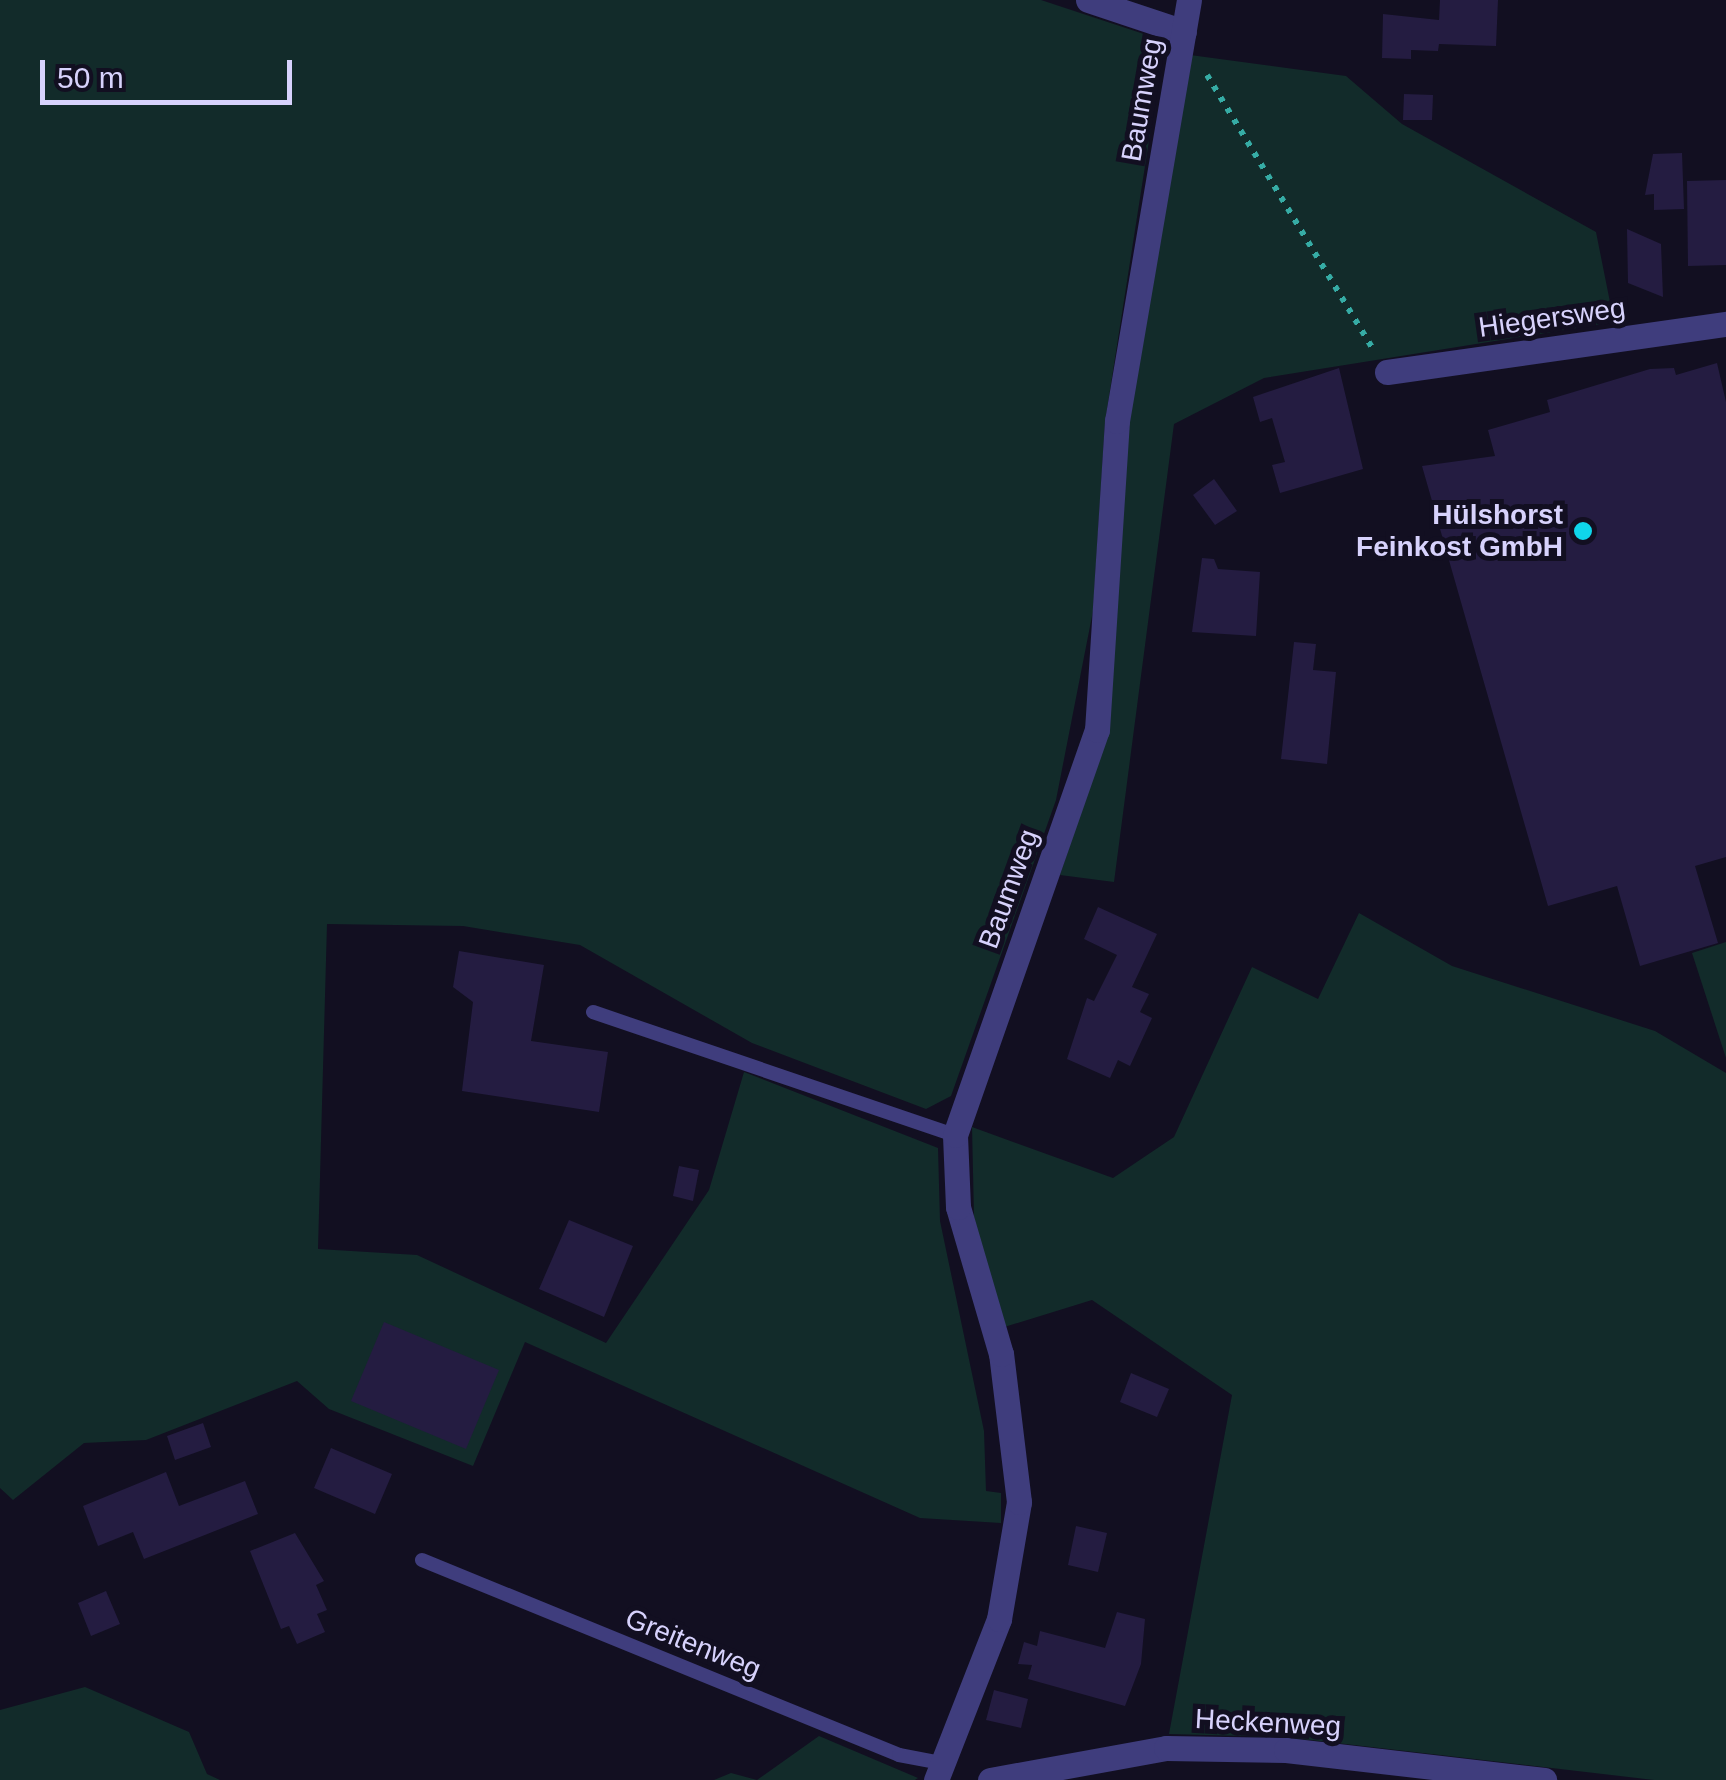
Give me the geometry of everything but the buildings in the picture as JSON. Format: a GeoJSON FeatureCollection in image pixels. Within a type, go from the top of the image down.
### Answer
{"type":"FeatureCollection","features":[{"type":"Feature","properties":{"kind":"street"},"geometry":{"type":"LineString","coordinates":[[1088,0],[1184,32]]}},
{"type":"Feature","properties":{"kind":"street","name":"Baumweg"},"geometry":{"type":"LineString","coordinates":[[942,1772],[1000,1619],[1019,1502],[1001,1354],[958,1207],[955,1135],[1097,730],[1117,421],[1189,0]]}},
{"type":"Feature","properties":{"kind":"street","name":"Hiegersweg"},"geometry":{"type":"LineString","coordinates":[[1387,372],[1726,324]]}},
{"type":"Feature","properties":{"kind":"street","name":"Heckenweg"},"geometry":{"type":"LineString","coordinates":[[990,1780],[1166,1748],[1286,1750],[1544,1780]]}},
{"type":"Feature","properties":{"kind":"lane"},"geometry":{"type":"LineString","coordinates":[[593,1012],[955,1135]]}},
{"type":"Feature","properties":{"kind":"lane","name":"Greitenweg"},"geometry":{"type":"LineString","coordinates":[[422,1560],[942,1772]]}},
{"type":"Feature","properties":{"kind":"path"},"geometry":{"type":"LineString","coordinates":[[1178,65],[1206,73],[1387,372]]}},
{"type":"Feature","properties":{"kind":"green space"},"geometry":{"type":"Polygon","coordinates":[[[0,0],[1041,0],[1153,37],[1163,51],[1105,422],[1093,611],[1056,800],[951,1096],[926,1109],[752,1043],[580,945],[463,926],[327,924],[318,1249],[417,1255],[606,1343],[709,1190],[744,1072],[938,1148],[940,1221],[984,1431],[986,1491],[1001,1493],[1001,1523],[920,1518],[525,1342],[473,1466],[329,1409],[297,1381],[146,1440],[84,1443],[13,1500],[0,1488],[0,0]]]}},
{"type":"Feature","properties":{"kind":"green space"},"geometry":{"type":"Polygon","coordinates":[[[1190,55],[1346,76],[1402,124],[1596,232],[1614,322],[1264,378],[1174,424],[1114,882],[1060,875],[1108,730],[1126,421],[1190,55]]]}},
{"type":"Feature","properties":{"kind":"green space"},"geometry":{"type":"Polygon","coordinates":[[[1359,913],[1452,966],[1655,1031],[1726,1073],[1726,1780],[1654,1780],[1285,1737],[1169,1734],[1232,1395],[1092,1300],[1001,1328],[974,1217],[972,1127],[1113,1178],[1174,1137],[1252,967],[1318,999],[1359,913]]]}},
{"type":"Feature","properties":{"kind":"green space"},"geometry":{"type":"Polygon","coordinates":[[[1726,942],[1726,1058],[1692,953],[1726,942]]]}},
{"type":"Feature","properties":{"kind":"green space"},"geometry":{"type":"Polygon","coordinates":[[[85,1687],[189,1732],[207,1774],[220,1780],[0,1780],[0,1710],[85,1687]]]}},
{"type":"Feature","properties":{"kind":"green space"},"geometry":{"type":"Polygon","coordinates":[[[819,1736],[918,1778],[915,1780],[757,1780],[819,1736]]]}},
{"type":"Feature","properties":{"kind":"green space"},"geometry":{"type":"Polygon","coordinates":[[[731,1773],[757,1780],[714,1780],[731,1773]]]}},
{"type":"Feature","properties":{"kind":"place","name":"Hülshorst Feinkost GmbH"},"geometry":{"type":"Point","coordinates":[1583,531]}}]}
